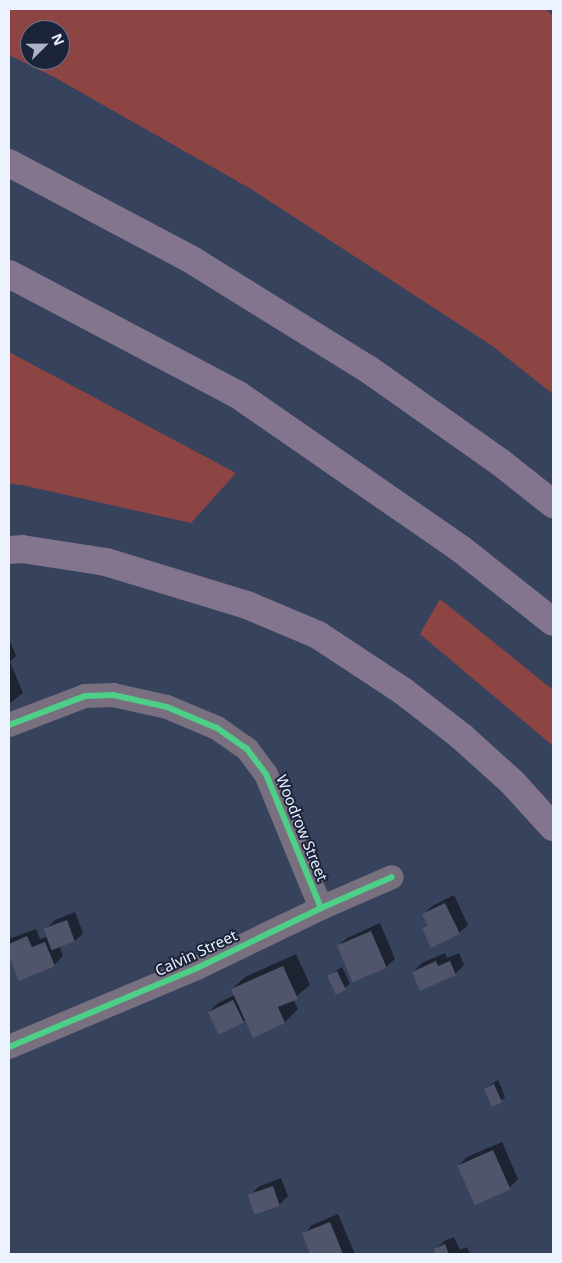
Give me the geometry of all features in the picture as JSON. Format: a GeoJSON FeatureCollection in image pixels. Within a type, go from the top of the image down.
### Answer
{"type":"FeatureCollection","features":[{"type":"Feature","properties":{"kind":"highway"},"geometry":{"type":"LineString","coordinates":[[9,163],[192,260],[368,369],[500,462],[553,504]]}},
{"type":"Feature","properties":{"kind":"highway"},"geometry":{"type":"LineString","coordinates":[[9,274],[237,394],[461,548],[553,622]]}},
{"type":"Feature","properties":{"kind":"highway"},"geometry":{"type":"LineString","coordinates":[[9,550],[22,549],[106,562],[247,605],[318,634],[403,691],[462,737],[512,782],[553,827]]}},
{"type":"Feature","properties":{"kind":"street","name":"Woodrow Street"},"geometry":{"type":"LineString","coordinates":[[9,725],[84,696],[113,695],[167,707],[217,728],[247,748],[266,774],[321,908]]}},
{"type":"Feature","properties":{"kind":"street","name":"Calvin Street"},"geometry":{"type":"LineString","coordinates":[[9,1047],[197,968],[321,908],[392,877]]}},
{"type":"Feature","properties":{"kind":"shaded area"},"geometry":{"type":"Polygon","coordinates":[[[9,9],[546,9],[553,16],[553,394],[491,345],[251,189],[40,70],[70,70],[70,20],[20,20],[20,60],[9,55],[9,9]]]}},
{"type":"Feature","properties":{"kind":"shaded area"},"geometry":{"type":"Polygon","coordinates":[[[9,352],[236,473],[191,523],[22,485],[9,484],[9,352]]]}},
{"type":"Feature","properties":{"kind":"shaded area"},"geometry":{"type":"Polygon","coordinates":[[[440,599],[553,690],[553,746],[420,634],[440,599]]]}},
{"type":"Feature","properties":{"kind":"building"},"geometry":{"type":"Polygon","coordinates":[[[445,903],[460,934],[431,948],[422,928],[427,925],[422,914],[445,903]]]}},
{"type":"Feature","properties":{"kind":"building"},"geometry":{"type":"Polygon","coordinates":[[[67,920],[75,942],[51,950],[44,929],[67,920]]]}},
{"type":"Feature","properties":{"kind":"building"},"geometry":{"type":"Polygon","coordinates":[[[371,931],[387,968],[353,982],[337,945],[371,931]]]}},
{"type":"Feature","properties":{"kind":"building"},"geometry":{"type":"Polygon","coordinates":[[[27,936],[32,947],[45,942],[55,966],[19,981],[9,960],[9,944],[27,936]]]}},
{"type":"Feature","properties":{"kind":"building"},"geometry":{"type":"Polygon","coordinates":[[[436,961],[438,966],[450,961],[456,975],[420,991],[412,972],[436,961]]]}},
{"type":"Feature","properties":{"kind":"building"},"geometry":{"type":"Polygon","coordinates":[[[283,966],[298,999],[278,1007],[285,1023],[253,1038],[231,989],[283,966]]]}},
{"type":"Feature","properties":{"kind":"building"},"geometry":{"type":"Polygon","coordinates":[[[337,971],[346,990],[336,995],[327,976],[337,971]]]}},
{"type":"Feature","properties":{"kind":"building"},"geometry":{"type":"Polygon","coordinates":[[[233,1000],[244,1022],[219,1035],[208,1012],[233,1000]]]}},
{"type":"Feature","properties":{"kind":"building"},"geometry":{"type":"Polygon","coordinates":[[[494,1084],[502,1102],[492,1107],[484,1088],[494,1084]]]}},
{"type":"Feature","properties":{"kind":"building"},"geometry":{"type":"Polygon","coordinates":[[[493,1150],[510,1189],[475,1205],[457,1166],[493,1150]]]}},
{"type":"Feature","properties":{"kind":"building"},"geometry":{"type":"Polygon","coordinates":[[[273,1186],[280,1206],[254,1215],[247,1195],[273,1186]]]}},
{"type":"Feature","properties":{"kind":"building"},"geometry":{"type":"Polygon","coordinates":[[[330,1222],[343,1254],[310,1254],[302,1233],[330,1222]]]}},
{"type":"Feature","properties":{"kind":"building"},"geometry":{"type":"Polygon","coordinates":[[[445,1244],[449,1254],[435,1254],[434,1249],[445,1244]]]}},
{"type":"Feature","properties":{"kind":"cycle path"},"geometry":{"type":"LineString","coordinates":[[9,725],[85,696],[113,695],[167,707],[217,728],[247,749],[266,774],[321,908]]}},
{"type":"Feature","properties":{"kind":"cycle path"},"geometry":{"type":"LineString","coordinates":[[9,1047],[197,968],[321,908],[392,877]]}}]}
